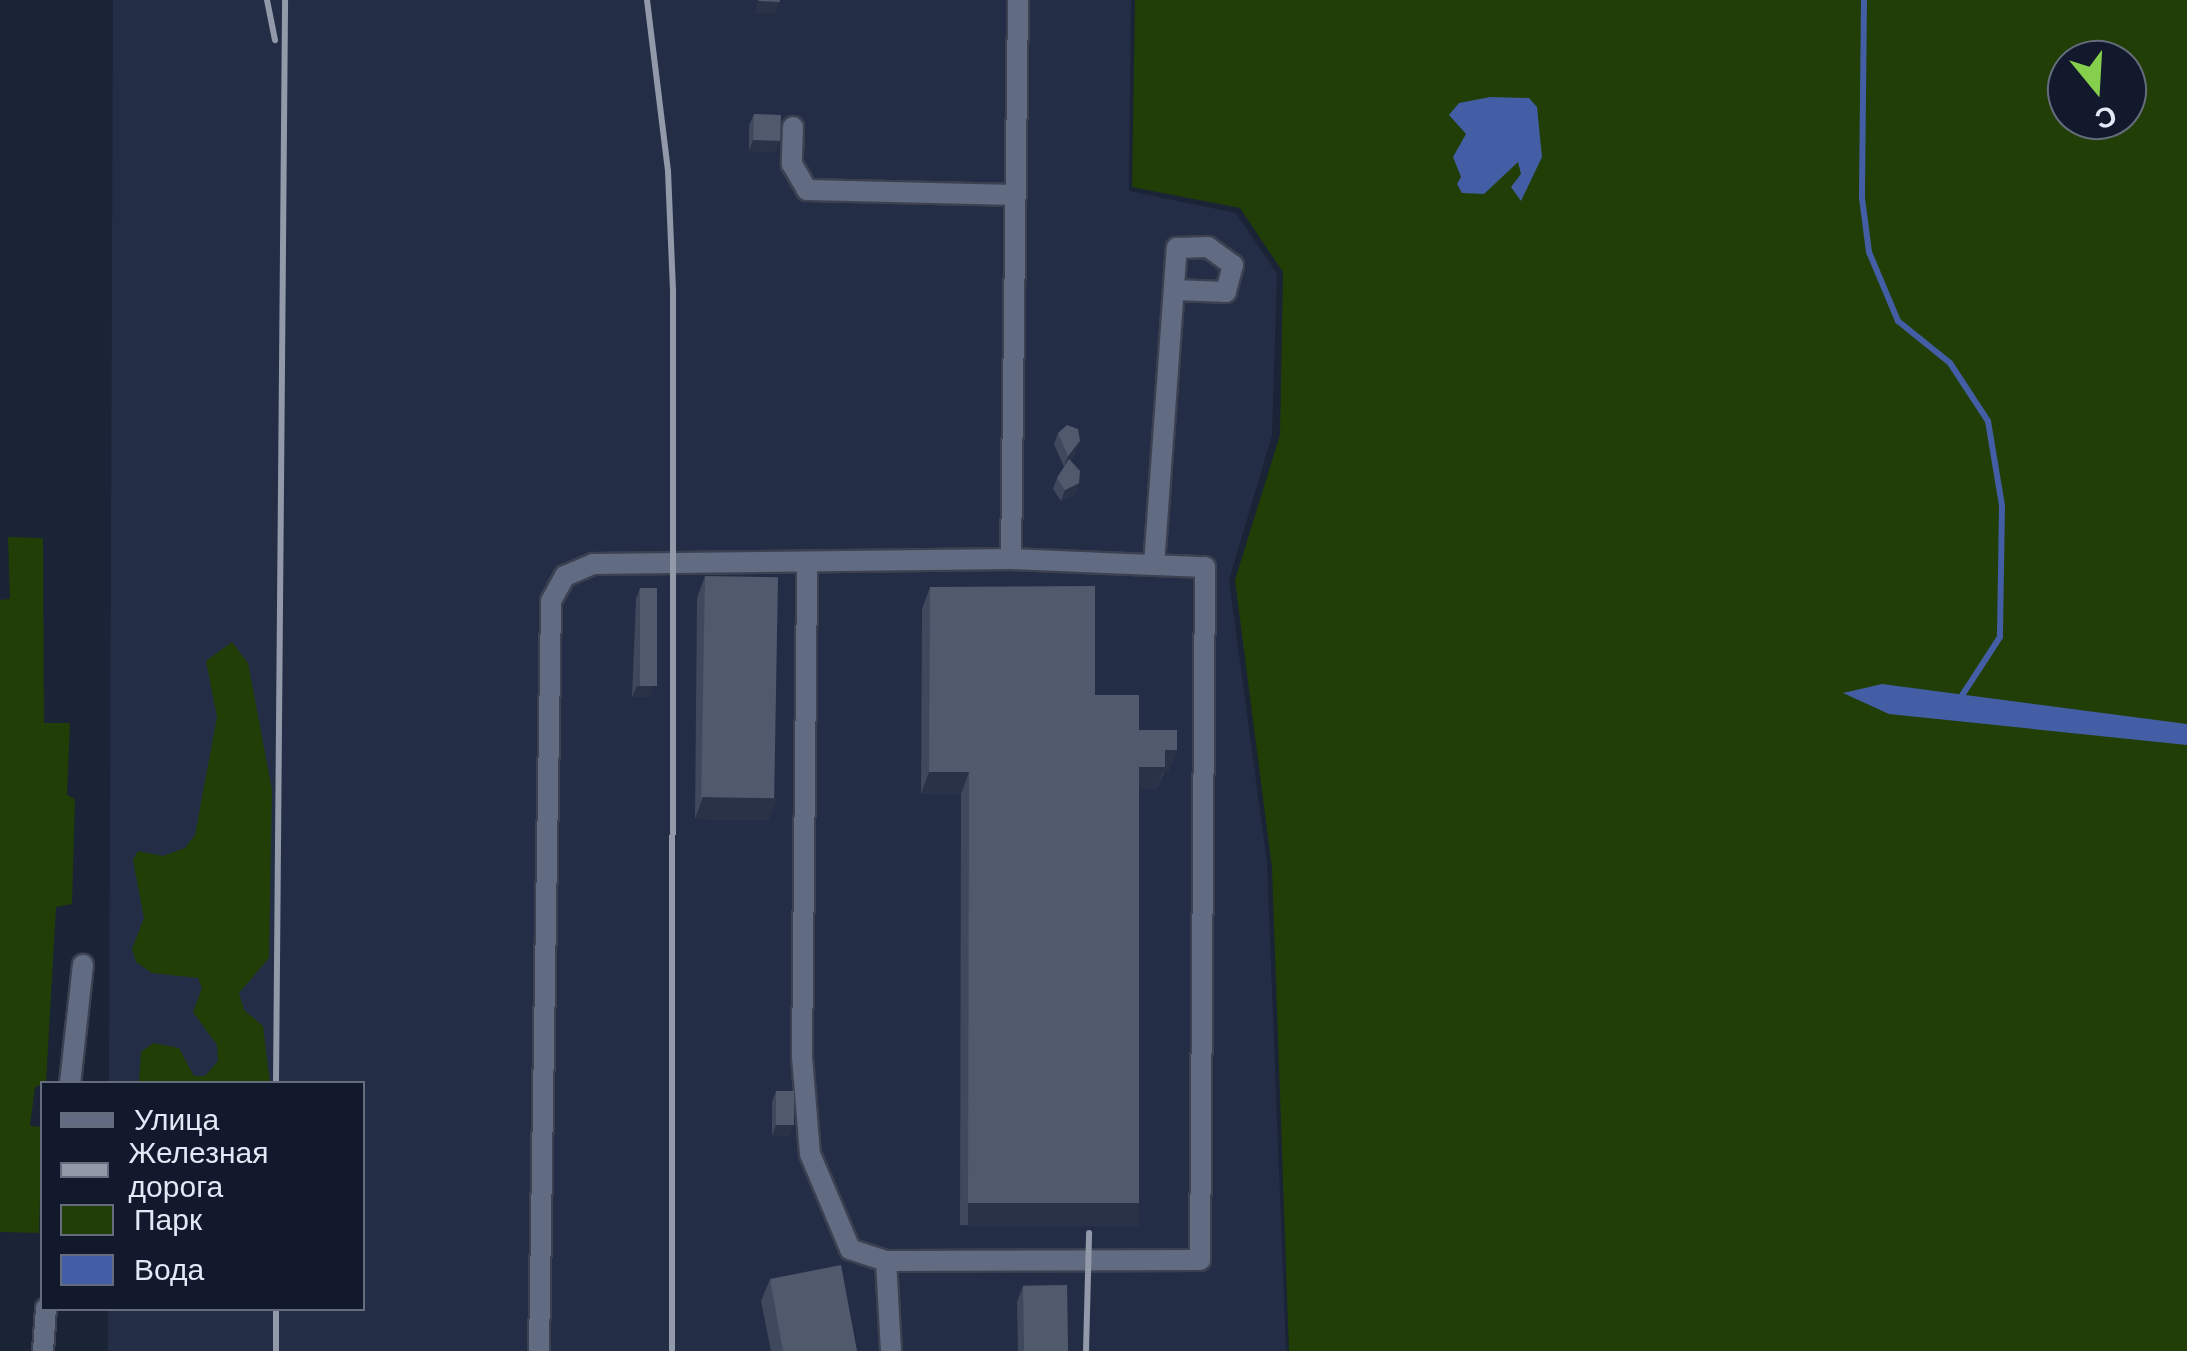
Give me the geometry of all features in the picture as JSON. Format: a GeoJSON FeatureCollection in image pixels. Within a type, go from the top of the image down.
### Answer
{"type":"FeatureCollection","features":[{"type":"Feature","properties":{"kind":"street"},"geometry":{"type":"LineString","coordinates":[[1012,560],[1018,0]]}},
{"type":"Feature","properties":{"kind":"street"},"geometry":{"type":"LineString","coordinates":[[794,127],[792,164],[807,190],[1016,195]]}},
{"type":"Feature","properties":{"kind":"street"},"geometry":{"type":"LineString","coordinates":[[1154,565],[1174,290]]}},
{"type":"Feature","properties":{"kind":"street"},"geometry":{"type":"LineString","coordinates":[[539,1351],[551,601],[565,576],[593,564],[1012,560],[1205,567],[1200,1260],[886,1261],[850,1249],[810,1154],[802,1058],[807,562]]}},
{"type":"Feature","properties":{"kind":"street"},"geometry":{"type":"LineString","coordinates":[[70,1081],[83,965]]}},
{"type":"Feature","properties":{"kind":"street"},"geometry":{"type":"LineString","coordinates":[[886,1261],[891,1351]]}},
{"type":"Feature","properties":{"kind":"street"},"geometry":{"type":"LineString","coordinates":[[43,1351],[46,1311]]}},
{"type":"Feature","properties":{"kind":"shaded area"},"geometry":{"type":"Polygon","coordinates":[[[113,0],[1131,0],[1129,191],[1236,213],[1277,274],[1272,435],[1229,580],[1267,863],[1286,1351],[108,1351],[108,1311],[365,1311],[365,1081],[109,1081],[113,0]]]}},
{"type":"Feature","properties":{"kind":"green space"},"geometry":{"type":"Polygon","coordinates":[[[1135,0],[2187,0],[2187,1351],[1289,1351],[1272,868],[1235,580],[1280,435],[1283,272],[1240,208],[1132,187],[1135,0]]]}},
{"type":"Feature","properties":{"kind":"green space"},"geometry":{"type":"Polygon","coordinates":[[[8,537],[43,538],[44,723],[70,723],[67,795],[75,799],[72,904],[56,907],[46,1081],[35,1087],[30,1126],[40,1127],[39,1233],[0,1232],[0,600],[10,599],[8,537]]]}},
{"type":"Feature","properties":{"kind":"green space"},"geometry":{"type":"Polygon","coordinates":[[[232,642],[248,663],[272,790],[269,958],[239,993],[244,1010],[263,1026],[270,1081],[139,1081],[141,1052],[153,1043],[179,1048],[194,1076],[205,1076],[218,1061],[217,1045],[193,1012],[202,988],[198,978],[152,973],[136,962],[132,949],[144,918],[133,860],[138,851],[163,856],[185,848],[195,835],[217,717],[206,661],[232,642]]]}},
{"type":"Feature","properties":{"kind":"water"},"geometry":{"type":"Polygon","coordinates":[[[1490,97],[1529,98],[1537,107],[1542,157],[1521,201],[1511,187],[1521,174],[1518,162],[1484,194],[1462,193],[1457,184],[1461,177],[1453,157],[1466,134],[1449,115],[1459,103],[1490,97]]]}},
{"type":"Feature","properties":{"kind":"water"},"geometry":{"type":"Polygon","coordinates":[[[1882,684],[2187,724],[2187,745],[1889,714],[1843,693],[1882,684]]]}},
{"type":"Feature","properties":{"kind":"building"},"geometry":{"type":"Polygon","coordinates":[[[754,114],[781,115],[780,141],[753,140],[754,114]]]}},
{"type":"Feature","properties":{"kind":"building"},"geometry":{"type":"Polygon","coordinates":[[[1067,425],[1078,429],[1080,441],[1068,456],[1058,433],[1067,425]]]}},
{"type":"Feature","properties":{"kind":"building"},"geometry":{"type":"Polygon","coordinates":[[[1069,459],[1080,471],[1079,483],[1065,490],[1057,478],[1069,459]]]}},
{"type":"Feature","properties":{"kind":"building"},"geometry":{"type":"Polygon","coordinates":[[[705,576],[778,577],[774,798],[701,797],[705,576]]]}},
{"type":"Feature","properties":{"kind":"building"},"geometry":{"type":"Polygon","coordinates":[[[1095,586],[1095,695],[1139,695],[1139,730],[1177,730],[1177,750],[1165,750],[1165,767],[1139,767],[1139,1203],[968,1203],[969,772],[929,772],[930,587],[1095,586]]]}},
{"type":"Feature","properties":{"kind":"building"},"geometry":{"type":"Polygon","coordinates":[[[640,588],[657,588],[657,686],[640,686],[640,588]]]}},
{"type":"Feature","properties":{"kind":"building"},"geometry":{"type":"Polygon","coordinates":[[[776,1091],[794,1091],[794,1125],[776,1125],[776,1091]]]}},
{"type":"Feature","properties":{"kind":"building"},"geometry":{"type":"Polygon","coordinates":[[[841,1265],[857,1351],[783,1351],[770,1279],[841,1265]]]}},
{"type":"Feature","properties":{"kind":"building"},"geometry":{"type":"Polygon","coordinates":[[[1067,1285],[1068,1351],[1024,1351],[1023,1286],[1067,1285]]]}},
{"type":"Feature","properties":{"kind":"waterway"},"geometry":{"type":"LineString","coordinates":[[1864,0],[1862,198],[1869,252],[1898,321],[1950,363],[1988,421],[2002,506],[2000,637],[1961,697]]}},
{"type":"Feature","properties":{"kind":"railway"},"geometry":{"type":"LineString","coordinates":[[267,0],[275,40]]}},
{"type":"Feature","properties":{"kind":"railway"},"geometry":{"type":"LineString","coordinates":[[276,1081],[285,0]]}},
{"type":"Feature","properties":{"kind":"railway"},"geometry":{"type":"LineString","coordinates":[[647,0],[668,171],[673,290],[672,1351]]}},
{"type":"Feature","properties":{"kind":"railway"},"geometry":{"type":"LineString","coordinates":[[1086,1351],[1089,1233]]}},
{"type":"Feature","properties":{"kind":"railway"},"geometry":{"type":"LineString","coordinates":[[276,1311],[276,1351]]}}]}
